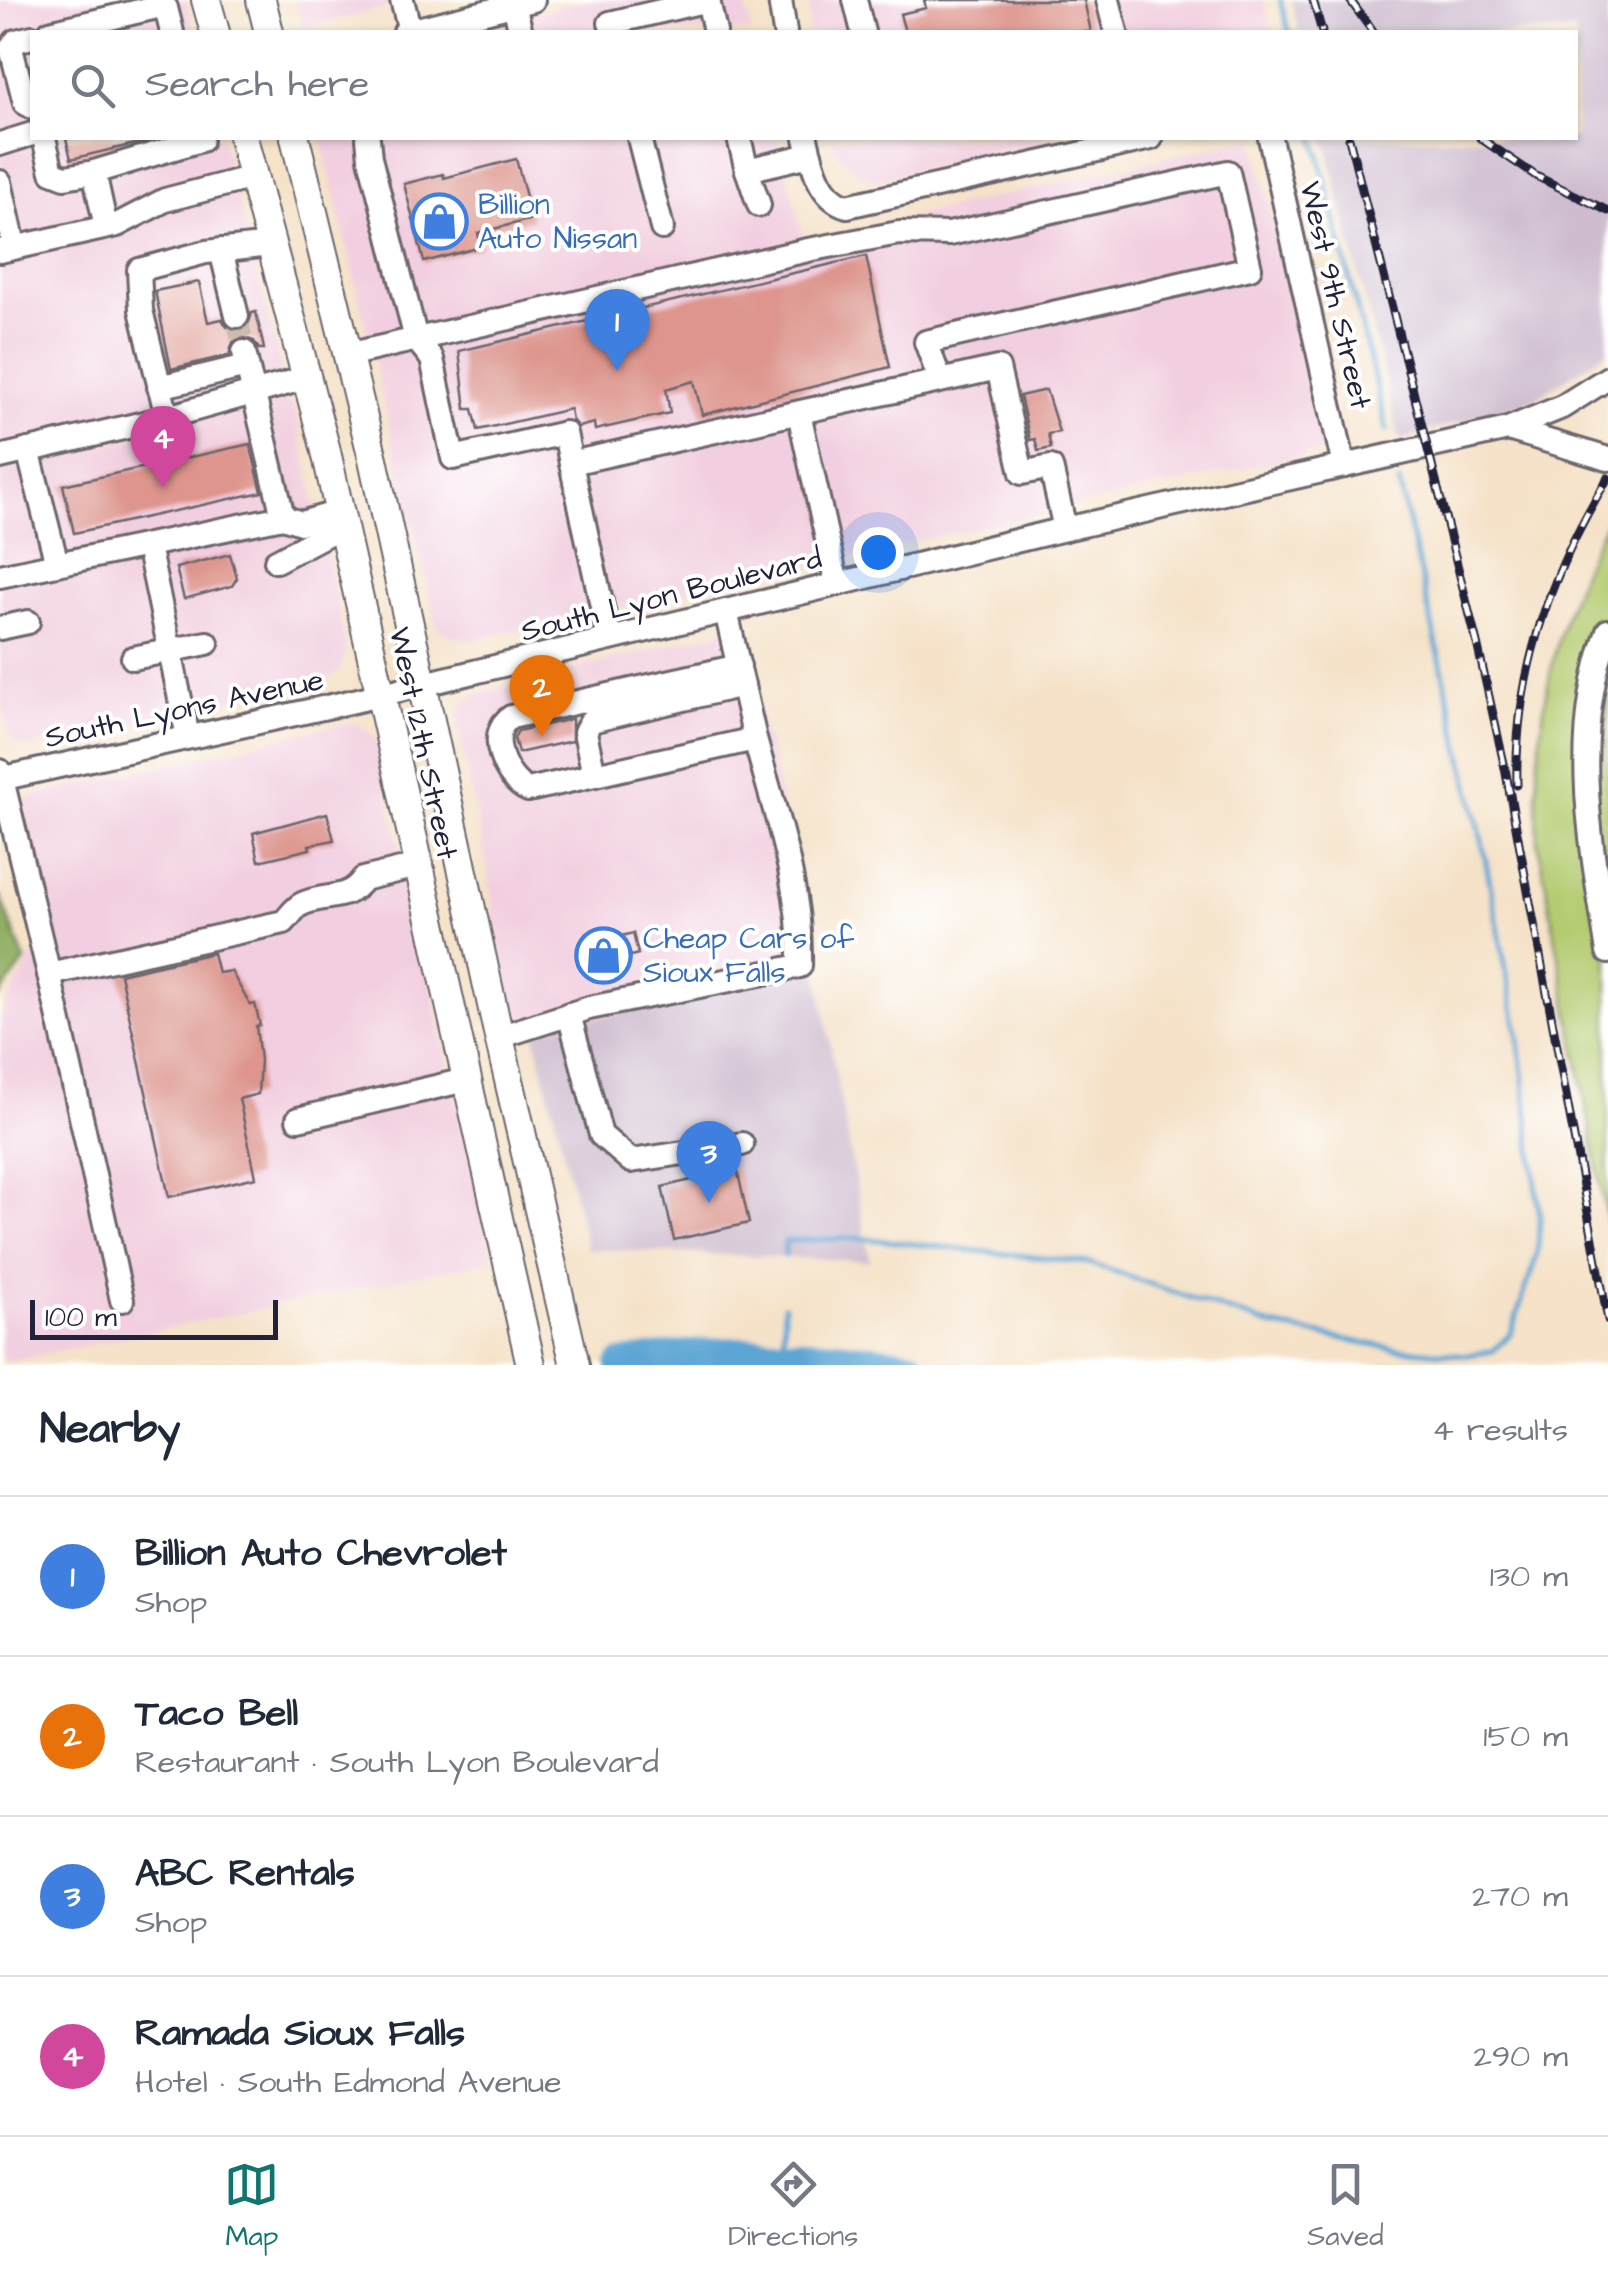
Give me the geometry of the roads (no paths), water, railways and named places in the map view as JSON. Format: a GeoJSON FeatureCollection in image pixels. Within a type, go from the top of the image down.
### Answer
{"type":"FeatureCollection","features":[{"type":"Feature","properties":{"kind":"main road"},"geometry":{"type":"LineString","coordinates":[[206,0],[214,30]]}},
{"type":"Feature","properties":{"kind":"main road"},"geometry":{"type":"LineString","coordinates":[[261,0],[268,30]]}},
{"type":"Feature","properties":{"kind":"main road","name":"West 12th Street"},"geometry":{"type":"LineString","coordinates":[[244,140],[341,519],[531,1365]]}},
{"type":"Feature","properties":{"kind":"main road","name":"West 12th Street"},"geometry":{"type":"LineString","coordinates":[[294,140],[347,355],[575,1365]]}},
{"type":"Feature","properties":{"kind":"street"},"geometry":{"type":"LineString","coordinates":[[402,0],[415,30]]}},
{"type":"Feature","properties":{"kind":"street"},"geometry":{"type":"LineString","coordinates":[[609,18],[708,0],[715,30]]}},
{"type":"Feature","properties":{"kind":"street"},"geometry":{"type":"LineString","coordinates":[[780,0],[785,30]]}},
{"type":"Feature","properties":{"kind":"street"},"geometry":{"type":"LineString","coordinates":[[856,0],[863,30]]}},
{"type":"Feature","properties":{"kind":"street"},"geometry":{"type":"LineString","coordinates":[[1108,0],[1116,30]]}},
{"type":"Feature","properties":{"kind":"street"},"geometry":{"type":"LineString","coordinates":[[419,30],[524,2],[521,30]]}},
{"type":"Feature","properties":{"kind":"street"},"geometry":{"type":"LineString","coordinates":[[59,30],[161,6],[166,8],[172,30]]}},
{"type":"Feature","properties":{"kind":"street"},"geometry":{"type":"LineString","coordinates":[[30,38],[16,41],[11,48],[25,103],[30,105]]}},
{"type":"Feature","properties":{"kind":"street"},"geometry":{"type":"LineString","coordinates":[[0,144],[30,135]]}},
{"type":"Feature","properties":{"kind":"street"},"geometry":{"type":"LineString","coordinates":[[44,140],[52,172],[64,177],[94,172],[197,140]]}},
{"type":"Feature","properties":{"kind":"street"},"geometry":{"type":"LineString","coordinates":[[368,140],[416,339],[432,358],[453,458],[564,433],[610,640]]}},
{"type":"Feature","properties":{"kind":"street"},"geometry":{"type":"LineString","coordinates":[[640,140],[662,228]]}},
{"type":"Feature","properties":{"kind":"street"},"geometry":{"type":"LineString","coordinates":[[740,140],[759,205]]}},
{"type":"Feature","properties":{"kind":"street"},"geometry":{"type":"LineString","coordinates":[[747,170],[808,146],[821,184],[832,202],[847,206],[1142,140]]}},
{"type":"Feature","properties":{"kind":"street","name":"West 9th Street"},"geometry":{"type":"LineString","coordinates":[[1270,140],[1344,466]]}},
{"type":"Feature","properties":{"kind":"street"},"geometry":{"type":"LineString","coordinates":[[94,172],[106,227]]}},
{"type":"Feature","properties":{"kind":"street"},"geometry":{"type":"LineString","coordinates":[[347,355],[808,250],[898,233],[949,234],[1228,172],[1250,268],[926,342],[940,380]]}},
{"type":"Feature","properties":{"kind":"street"},"geometry":{"type":"LineString","coordinates":[[0,182],[7,248],[117,224],[166,200],[253,177]]}},
{"type":"Feature","properties":{"kind":"street"},"geometry":{"type":"LineString","coordinates":[[166,417],[141,310],[139,270],[221,250],[271,245]]}},
{"type":"Feature","properties":{"kind":"street"},"geometry":{"type":"LineString","coordinates":[[221,250],[237,316]]}},
{"type":"Feature","properties":{"kind":"street"},"geometry":{"type":"LineString","coordinates":[[160,387],[246,359],[283,517]]}},
{"type":"Feature","properties":{"kind":"street"},"geometry":{"type":"LineString","coordinates":[[571,463],[998,368],[1022,474],[1051,467],[1065,529]]}},
{"type":"Feature","properties":{"kind":"street"},"geometry":{"type":"LineString","coordinates":[[0,456],[166,417],[306,378]]}},
{"type":"Feature","properties":{"kind":"street","name":"South Lyon Boulevard"},"geometry":{"type":"LineString","coordinates":[[380,694],[1065,529],[1508,429],[1562,407],[1608,378]]}},
{"type":"Feature","properties":{"kind":"street"},"geometry":{"type":"LineString","coordinates":[[799,413],[837,584]]}},
{"type":"Feature","properties":{"kind":"street"},"geometry":{"type":"LineString","coordinates":[[1508,429],[1608,459]]}},
{"type":"Feature","properties":{"kind":"street"},"geometry":{"type":"LineString","coordinates":[[28,450],[57,564]]}},
{"type":"Feature","properties":{"kind":"street"},"geometry":{"type":"LineString","coordinates":[[0,576],[283,517],[301,523],[341,519]]}},
{"type":"Feature","properties":{"kind":"street"},"geometry":{"type":"LineString","coordinates":[[276,561],[341,519]]}},
{"type":"Feature","properties":{"kind":"street"},"geometry":{"type":"LineString","coordinates":[[148,546],[188,737]]}},
{"type":"Feature","properties":{"kind":"street"},"geometry":{"type":"LineString","coordinates":[[499,1037],[569,1014],[800,966],[801,930],[791,871],[726,611]]}},
{"type":"Feature","properties":{"kind":"street"},"geometry":{"type":"LineString","coordinates":[[0,628],[28,622]]}},
{"type":"Feature","properties":{"kind":"street"},"geometry":{"type":"LineString","coordinates":[[1608,631],[1594,668],[1586,722],[1585,771],[1587,819],[1608,952]]}},
{"type":"Feature","properties":{"kind":"street"},"geometry":{"type":"LineString","coordinates":[[133,658],[207,642]]}},
{"type":"Feature","properties":{"kind":"street"},"geometry":{"type":"LineString","coordinates":[[594,774],[586,732],[591,721],[741,676]]}},
{"type":"Feature","properties":{"kind":"street"},"geometry":{"type":"LineString","coordinates":[[741,676],[510,717],[503,722],[500,745],[508,773],[528,790],[755,739]]}},
{"type":"Feature","properties":{"kind":"street","name":"South Lyons Avenue"},"geometry":{"type":"LineString","coordinates":[[1,776],[380,694]]}},
{"type":"Feature","properties":{"kind":"street"},"geometry":{"type":"LineString","coordinates":[[1,776],[50,974],[122,1300]]}},
{"type":"Feature","properties":{"kind":"street"},"geometry":{"type":"LineString","coordinates":[[50,974],[284,922],[300,904],[348,894],[363,879],[417,866]]}},
{"type":"Feature","properties":{"kind":"street"},"geometry":{"type":"LineString","coordinates":[[569,1014],[601,1135],[631,1161],[742,1144]]}},
{"type":"Feature","properties":{"kind":"street"},"geometry":{"type":"LineString","coordinates":[[298,1119],[466,1080]]}},
{"type":"Feature","properties":{"kind":"waterway"},"geometry":{"type":"LineString","coordinates":[[1280,0],[1288,30]]}},
{"type":"Feature","properties":{"kind":"waterway"},"geometry":{"type":"LineString","coordinates":[[1315,140],[1387,430]]}},
{"type":"Feature","properties":{"kind":"waterway"},"geometry":{"type":"LineString","coordinates":[[785,1256],[785,1241],[860,1238],[1089,1263],[1272,1326],[1392,1348],[1467,1355],[1493,1351],[1511,1333],[1537,1255],[1540,1220],[1519,1039],[1482,841],[1399,482]]}},
{"type":"Feature","properties":{"kind":"waterway"},"geometry":{"type":"LineString","coordinates":[[783,1353],[784,1305]]}},
{"type":"Feature","properties":{"kind":"waterway"},"geometry":{"type":"LineString","coordinates":[[621,1365],[730,1352],[803,1353],[912,1365]]}},
{"type":"Feature","properties":{"kind":"tunnel"},"geometry":{"type":"LineString","coordinates":[[237,316],[244,352]]}},
{"type":"Feature","properties":{"kind":"railway"},"geometry":{"type":"LineString","coordinates":[[1313,0],[1321,30]]}},
{"type":"Feature","properties":{"kind":"railway"},"geometry":{"type":"LineString","coordinates":[[1350,0],[1372,30]]}},
{"type":"Feature","properties":{"kind":"railway"},"geometry":{"type":"LineString","coordinates":[[1350,140],[1505,768],[1608,1320]]}},
{"type":"Feature","properties":{"kind":"railway"},"geometry":{"type":"LineString","coordinates":[[1483,140],[1536,176],[1608,211]]}},
{"type":"Feature","properties":{"kind":"railway"},"geometry":{"type":"LineString","coordinates":[[1517,785],[1522,704],[1540,625],[1569,550],[1608,478]]}},
{"type":"Feature","properties":{"kind":"place","name":"Billion Auto Nissan"},"geometry":{"type":"Point","coordinates":[439,221]}},
{"type":"Feature","properties":{"kind":"place","name":"Billion Auto Chevrolet"},"geometry":{"type":"Point","coordinates":[617,371]}},
{"type":"Feature","properties":{"kind":"place","name":"Ramada Sioux Falls"},"geometry":{"type":"Point","coordinates":[163,488]}},
{"type":"Feature","properties":{"kind":"place","name":"Taco Bell"},"geometry":{"type":"Point","coordinates":[542,737]}},
{"type":"Feature","properties":{"kind":"place","name":"Cheap Cars of Sioux Falls"},"geometry":{"type":"Point","coordinates":[604,955]}},
{"type":"Feature","properties":{"kind":"place","name":"ABC Rentals"},"geometry":{"type":"Point","coordinates":[709,1203]}}]}
